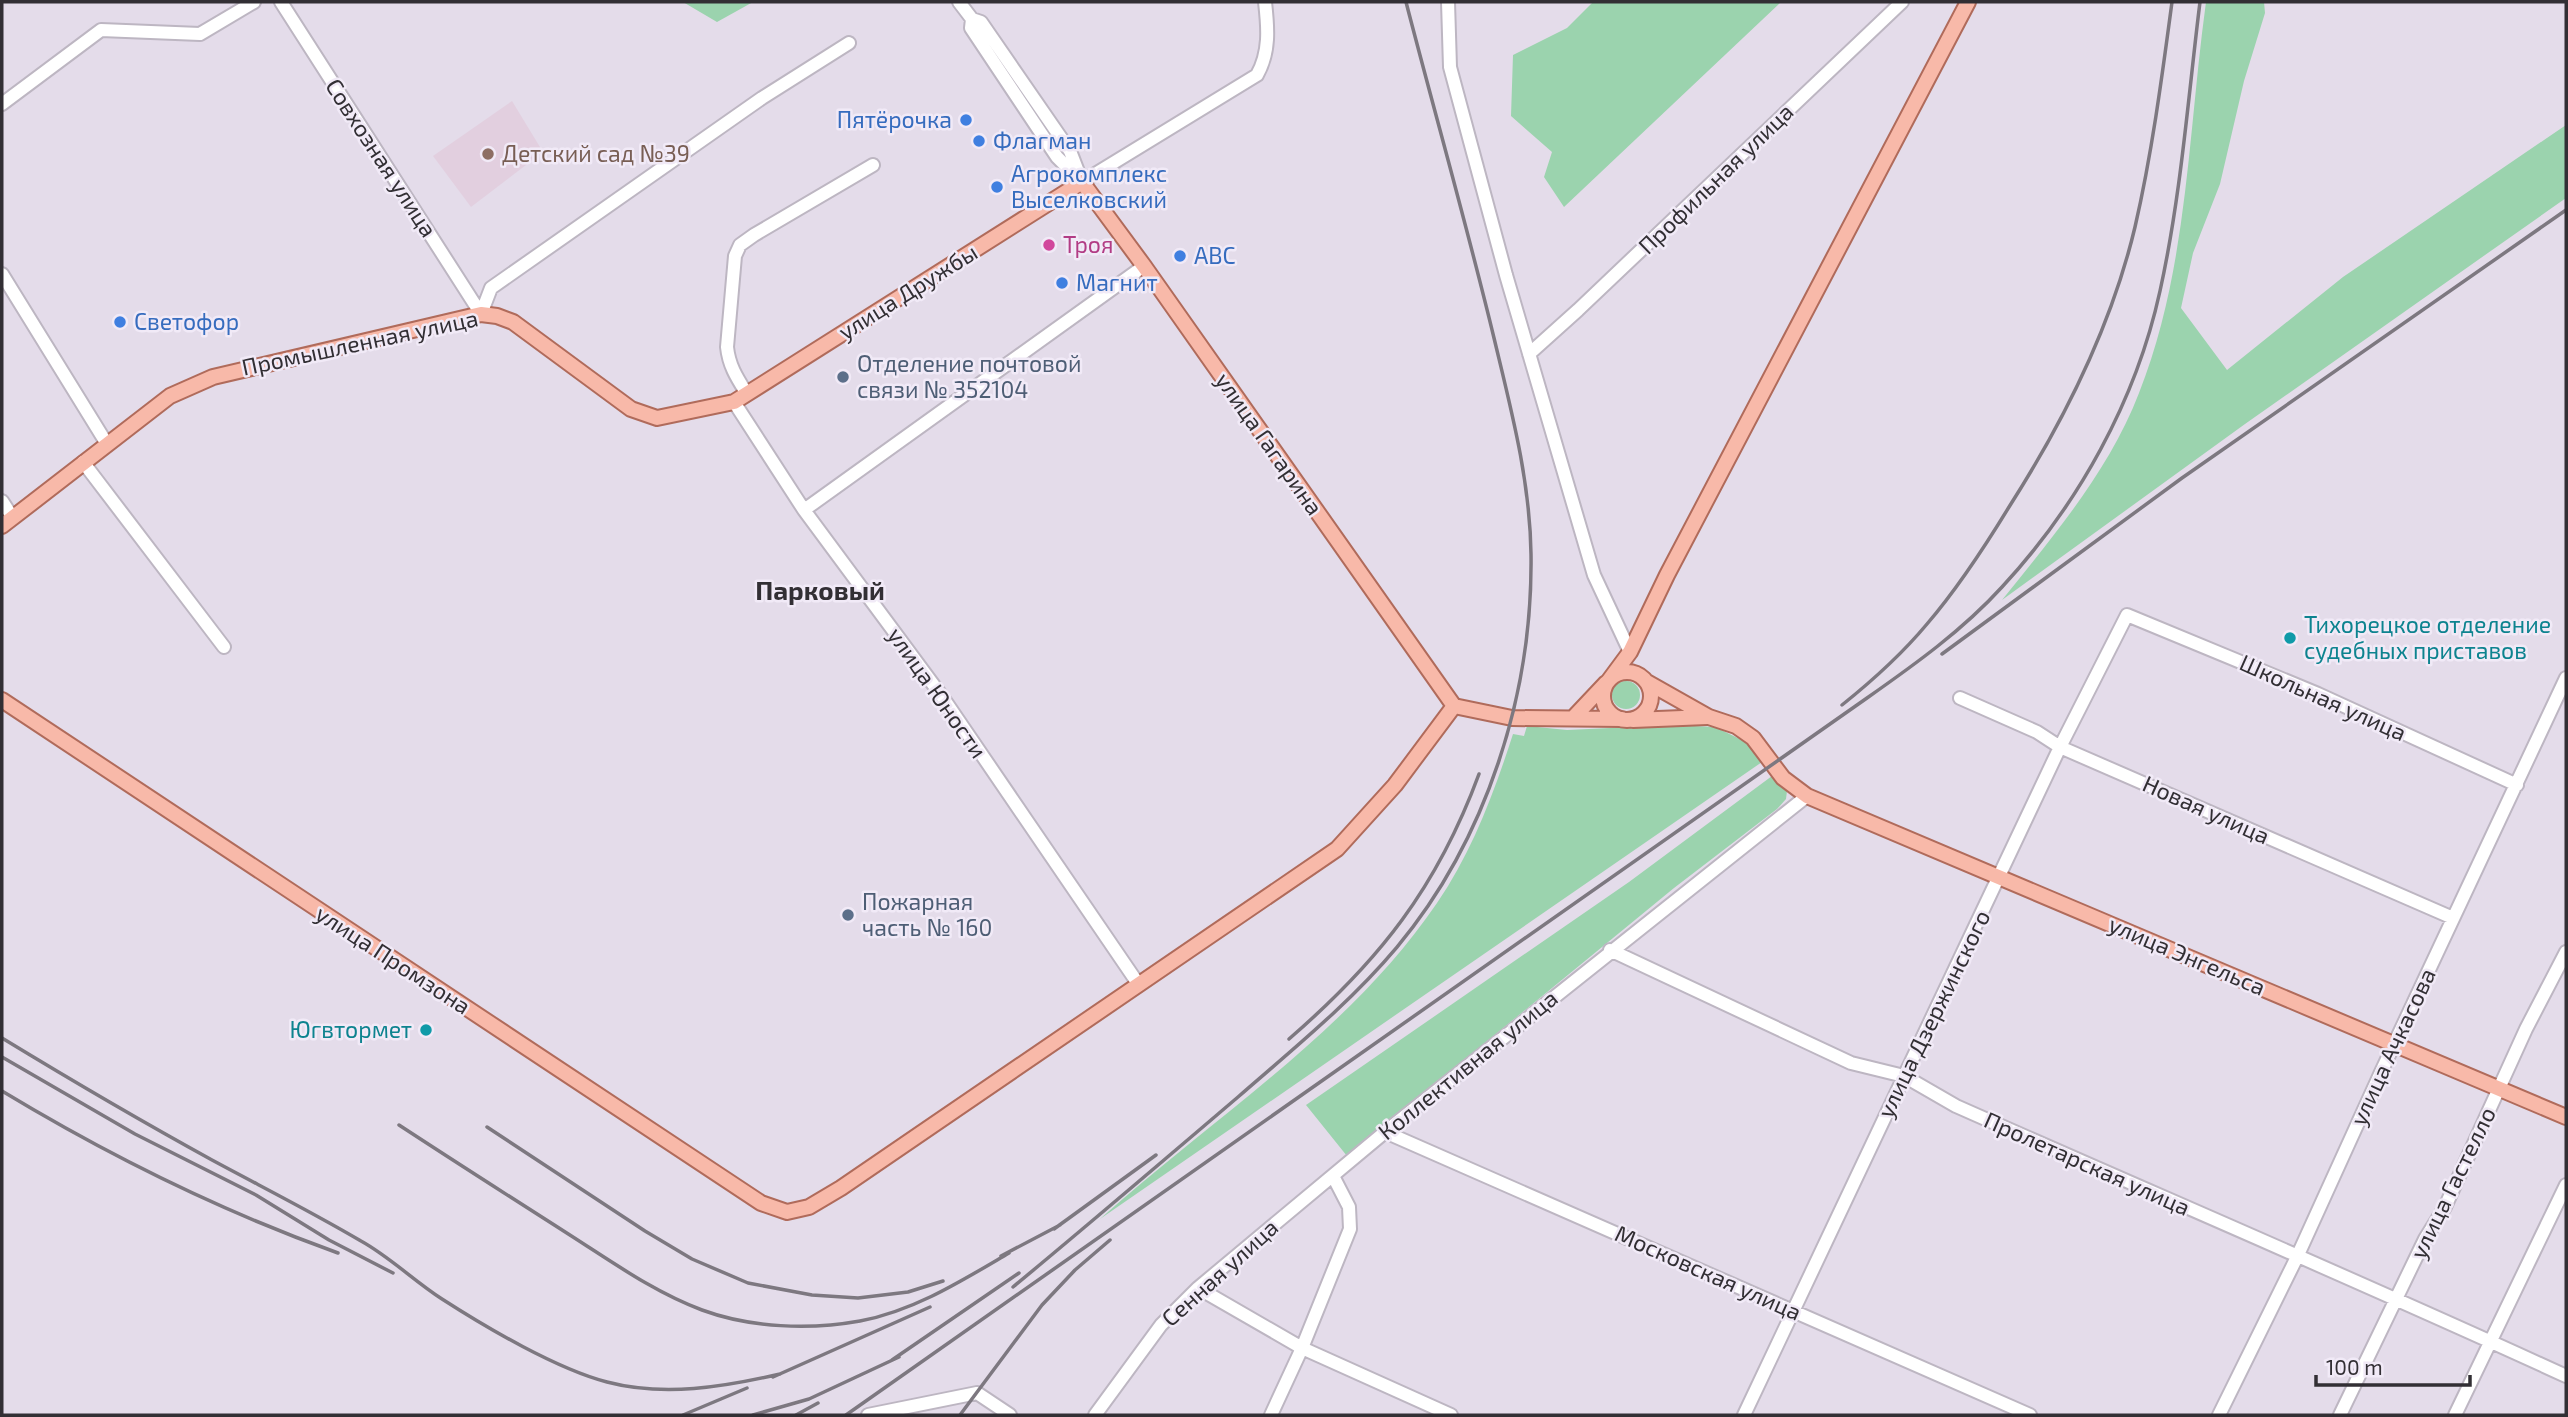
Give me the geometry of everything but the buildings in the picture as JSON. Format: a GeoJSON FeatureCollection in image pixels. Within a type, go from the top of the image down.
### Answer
{"type":"FeatureCollection","features":[{"type":"Feature","properties":{"kind":"main road"},"geometry":{"type":"LineString","coordinates":[[1573,718],[1630,652],[1667,575],[1968,2]]}},
{"type":"Feature","properties":{"kind":"main road","name":"улица Гагарина"},"geometry":{"type":"LineString","coordinates":[[1082,182],[1454,706]]}},
{"type":"Feature","properties":{"kind":"main road","name":"улица Дружбы"},"geometry":{"type":"LineString","coordinates":[[734,402],[1082,182]]}},
{"type":"Feature","properties":{"kind":"main road","name":"Промышленная улица"},"geometry":{"type":"LineString","coordinates":[[7,522],[170,396],[213,377],[481,314],[513,322],[631,409],[657,418],[734,402]]}},
{"type":"Feature","properties":{"kind":"main road"},"geometry":{"type":"LineString","coordinates":[[1630,652],[1651,696],[1648,707],[1640,716],[1625,720],[1609,713],[1603,703],[1603,691],[1608,680],[1624,672],[1642,678]]}},
{"type":"Feature","properties":{"kind":"main road","name":"улица Энгельса"},"geometry":{"type":"LineString","coordinates":[[1642,678],[1709,717],[1736,726],[1753,738],[1783,778],[1807,796],[2566,1117]]}},
{"type":"Feature","properties":{"kind":"main road","name":"улица Промзона"},"geometry":{"type":"LineString","coordinates":[[2,700],[761,1203],[787,1212],[809,1207],[841,1188],[1139,985]]}},
{"type":"Feature","properties":{"kind":"main road"},"geometry":{"type":"LineString","coordinates":[[1139,985],[1337,849],[1395,785],[1454,706],[1512,718],[1625,720],[1709,717]]}},
{"type":"Feature","properties":{"kind":"street"},"geometry":{"type":"LineString","coordinates":[[2,104],[101,30],[200,34],[254,2]]}},
{"type":"Feature","properties":{"kind":"street","name":"Совхозная улица"},"geometry":{"type":"LineString","coordinates":[[281,2],[481,314]]}},
{"type":"Feature","properties":{"kind":"street","name":"улица Гагарина"},"geometry":{"type":"LineString","coordinates":[[959,2],[972,19],[971,28],[1057,157],[1082,182]]}},
{"type":"Feature","properties":{"kind":"street"},"geometry":{"type":"LineString","coordinates":[[1082,182],[1257,75],[1263,64],[1269,35],[1265,2]]}},
{"type":"Feature","properties":{"kind":"street"},"geometry":{"type":"LineString","coordinates":[[1448,2],[1450,67],[1529,354],[1594,575],[1630,652]]}},
{"type":"Feature","properties":{"kind":"street","name":"Профильная улица"},"geometry":{"type":"LineString","coordinates":[[1529,354],[1902,2]]}},
{"type":"Feature","properties":{"kind":"street"},"geometry":{"type":"LineString","coordinates":[[481,314],[491,288],[762,98],[849,43]]}},
{"type":"Feature","properties":{"kind":"street"},"geometry":{"type":"LineString","coordinates":[[747,394],[734,373],[727,348],[735,256],[740,245],[786,214],[873,165]]}},
{"type":"Feature","properties":{"kind":"street"},"geometry":{"type":"LineString","coordinates":[[804,510],[1144,266]]}},
{"type":"Feature","properties":{"kind":"street"},"geometry":{"type":"LineString","coordinates":[[2,274],[107,444]]}},
{"type":"Feature","properties":{"kind":"street","name":"улица Юности"},"geometry":{"type":"LineString","coordinates":[[734,402],[804,510],[941,695],[1139,985]]}},
{"type":"Feature","properties":{"kind":"street"},"geometry":{"type":"LineString","coordinates":[[83,463],[224,647]]}},
{"type":"Feature","properties":{"kind":"street"},"geometry":{"type":"LineString","coordinates":[[2,501],[7,522]]}},
{"type":"Feature","properties":{"kind":"street","name":"улица Дзержинского"},"geometry":{"type":"LineString","coordinates":[[1744,1415],[2060,747],[2127,615]]}},
{"type":"Feature","properties":{"kind":"street","name":"Школьная улица"},"geometry":{"type":"LineString","coordinates":[[2127,615],[2318,694],[2517,785]]}},
{"type":"Feature","properties":{"kind":"street","name":"улица Ачкасова"},"geometry":{"type":"LineString","coordinates":[[2219,1415],[2297,1257],[2566,678]]}},
{"type":"Feature","properties":{"kind":"street","name":"Новая улица"},"geometry":{"type":"LineString","coordinates":[[1960,698],[2037,732],[2060,747],[2453,918]]}},
{"type":"Feature","properties":{"kind":"street","name":"Коллективная улица"},"geometry":{"type":"LineString","coordinates":[[1333,1176],[1610,950],[1807,796]]}},
{"type":"Feature","properties":{"kind":"street","name":"Пролетарская улица"},"geometry":{"type":"LineString","coordinates":[[1610,950],[1851,1063],[1904,1076],[1956,1106],[2297,1257],[2398,1298],[2566,1376]]}},
{"type":"Feature","properties":{"kind":"street","name":"улица Гастелло"},"geometry":{"type":"LineString","coordinates":[[2340,1415],[2425,1239],[2445,1207],[2526,1029],[2566,951]]}},
{"type":"Feature","properties":{"kind":"street","name":"Московская улица"},"geometry":{"type":"LineString","coordinates":[[1385,1132],[2030,1415]]}},
{"type":"Feature","properties":{"kind":"street"},"geometry":{"type":"LineString","coordinates":[[1271,1415],[1302,1348],[1350,1229],[1349,1207],[1333,1176]]}},
{"type":"Feature","properties":{"kind":"street","name":"Сенная улица"},"geometry":{"type":"LineString","coordinates":[[1095,1415],[1161,1325],[1198,1288],[1333,1176]]}},
{"type":"Feature","properties":{"kind":"street"},"geometry":{"type":"LineString","coordinates":[[2455,1415],[2566,1185]]}},
{"type":"Feature","properties":{"kind":"street"},"geometry":{"type":"LineString","coordinates":[[1198,1288],[1302,1348],[1451,1415]]}},
{"type":"Feature","properties":{"kind":"street"},"geometry":{"type":"LineString","coordinates":[[868,1415],[976,1392],[1010,1415]]}},
{"type":"Feature","properties":{"kind":"shaded area","name":"Детский сад №39"},"geometry":{"type":"Polygon","coordinates":[[[512,101],[543,152],[471,207],[433,156],[512,101]]]}},
{"type":"Feature","properties":{"kind":"green space"},"geometry":{"type":"Polygon","coordinates":[[[683,2],[753,2],[717,22],[683,2]]]}},
{"type":"Feature","properties":{"kind":"green space"},"geometry":{"type":"Polygon","coordinates":[[[1593,2],[1781,2],[1564,207],[1544,177],[1552,152],[1511,116],[1513,55],[1567,28],[1593,2]]]}},
{"type":"Feature","properties":{"kind":"green space"},"geometry":{"type":"Polygon","coordinates":[[[2206,2],[2264,2],[2265,13],[2244,81],[2220,184],[2193,253],[2181,308],[2227,370],[2343,277],[2566,125],[2566,198],[2245,424],[2002,600],[2096,476],[2127,422],[2139,393],[2168,298],[2177,249],[2206,2]]]}},
{"type":"Feature","properties":{"kind":"green space"},"geometry":{"type":"Polygon","coordinates":[[[1626,681],[1636,685],[1640,695],[1636,705],[1626,709],[1616,705],[1612,695],[1616,685],[1626,681]]]}},
{"type":"Feature","properties":{"kind":"green space"},"geometry":{"type":"Polygon","coordinates":[[[1675,725],[1715,727],[1748,743],[1762,762],[1100,1219],[1279,1071],[1364,992],[1402,949],[1437,903],[1461,863],[1490,800],[1513,734],[1524,736],[1527,726],[1567,730],[1675,725]]]}},
{"type":"Feature","properties":{"kind":"green space"},"geometry":{"type":"Polygon","coordinates":[[[1772,776],[1787,791],[1786,799],[1777,809],[1674,888],[1347,1156],[1306,1105],[1629,882],[1772,776]]]}},
{"type":"Feature","properties":{"kind":"railway"},"geometry":{"type":"LineString","coordinates":[[1013,1287],[1300,1043],[1379,968],[1429,905],[1456,860],[1479,812],[1498,762],[1524,659],[1530,606],[1531,554],[1527,499],[1507,391],[1406,2]]}},
{"type":"Feature","properties":{"kind":"railway"},"geometry":{"type":"LineString","coordinates":[[1842,705],[1907,646],[1960,582],[2049,441],[2084,373],[2113,301],[2135,227],[2152,143],[2172,2]]}},
{"type":"Feature","properties":{"kind":"railway"},"geometry":{"type":"LineString","coordinates":[[846,1415],[1885,686],[1938,646],[1987,603],[2030,555],[2079,486],[2120,411],[2136,372],[2160,291],[2167,255],[2179,183],[2200,2]]}},
{"type":"Feature","properties":{"kind":"railway"},"geometry":{"type":"LineString","coordinates":[[1942,654],[2182,478],[2566,210]]}},
{"type":"Feature","properties":{"kind":"railway"},"geometry":{"type":"LineString","coordinates":[[1289,1039],[1351,981],[1402,920],[1444,853],[1479,774]]}},
{"type":"Feature","properties":{"kind":"railway"},"geometry":{"type":"LineString","coordinates":[[2,1038],[212,1160],[361,1241],[460,1310],[501,1335],[566,1368],[607,1382],[650,1389],[716,1386],[780,1374]]}},
{"type":"Feature","properties":{"kind":"railway"},"geometry":{"type":"LineString","coordinates":[[2,1057],[135,1134],[256,1195],[329,1240],[393,1273]]}},
{"type":"Feature","properties":{"kind":"railway"},"geometry":{"type":"LineString","coordinates":[[2,1091],[166,1180],[251,1219],[338,1253]]}},
{"type":"Feature","properties":{"kind":"railway"},"geometry":{"type":"LineString","coordinates":[[399,1125],[652,1287],[702,1310],[740,1321],[781,1326],[821,1326],[880,1316],[938,1293],[1009,1253]]}},
{"type":"Feature","properties":{"kind":"railway"},"geometry":{"type":"LineString","coordinates":[[487,1127],[645,1231],[692,1259],[748,1283],[812,1295],[858,1298],[908,1292],[943,1281]]}},
{"type":"Feature","properties":{"kind":"railway"},"geometry":{"type":"LineString","coordinates":[[1054,1229],[1156,1155]]}},
{"type":"Feature","properties":{"kind":"railway"},"geometry":{"type":"LineString","coordinates":[[1001,1256],[1060,1225]]}},
{"type":"Feature","properties":{"kind":"railway"},"geometry":{"type":"LineString","coordinates":[[960,1415],[1042,1305],[1075,1270],[1110,1240]]}},
{"type":"Feature","properties":{"kind":"railway"},"geometry":{"type":"LineString","coordinates":[[892,1360],[1019,1273]]}},
{"type":"Feature","properties":{"kind":"railway"},"geometry":{"type":"LineString","coordinates":[[773,1377],[930,1307]]}},
{"type":"Feature","properties":{"kind":"railway"},"geometry":{"type":"LineString","coordinates":[[753,1415],[809,1399],[899,1357]]}},
{"type":"Feature","properties":{"kind":"railway"},"geometry":{"type":"LineString","coordinates":[[683,1415],[747,1388]]}},
{"type":"Feature","properties":{"kind":"railway"},"geometry":{"type":"LineString","coordinates":[[796,1415],[818,1403]]}},
{"type":"Feature","properties":{"kind":"place","name":"Пятёрочка"},"geometry":{"type":"Point","coordinates":[966,120]}},
{"type":"Feature","properties":{"kind":"place","name":"Флагман"},"geometry":{"type":"Point","coordinates":[979,141]}},
{"type":"Feature","properties":{"kind":"place","name":"Детский сад №39"},"geometry":{"type":"Point","coordinates":[488,154]}},
{"type":"Feature","properties":{"kind":"place","name":"Агрокомплекс Выселковский"},"geometry":{"type":"Point","coordinates":[997,187]}},
{"type":"Feature","properties":{"kind":"place","name":"Троя"},"geometry":{"type":"Point","coordinates":[1049,245]}},
{"type":"Feature","properties":{"kind":"place","name":"ABC"},"geometry":{"type":"Point","coordinates":[1180,256]}},
{"type":"Feature","properties":{"kind":"place","name":"Магнит"},"geometry":{"type":"Point","coordinates":[1062,283]}},
{"type":"Feature","properties":{"kind":"place","name":"Светофор"},"geometry":{"type":"Point","coordinates":[120,322]}},
{"type":"Feature","properties":{"kind":"place","name":"Отделение почтовой связи № 352104"},"geometry":{"type":"Point","coordinates":[843,377]}},
{"type":"Feature","properties":{"kind":"place","name":"Тихорецкое отделение судебных приставов"},"geometry":{"type":"Point","coordinates":[2290,638]}},
{"type":"Feature","properties":{"kind":"place","name":"Пожарная часть № 160"},"geometry":{"type":"Point","coordinates":[848,915]}},
{"type":"Feature","properties":{"kind":"place","name":"Югвтормет"},"geometry":{"type":"Point","coordinates":[426,1030]}},
{"type":"Feature","properties":{"kind":"district","name":"Парковый"},"geometry":{"type":"Point","coordinates":[820,591]}}]}
